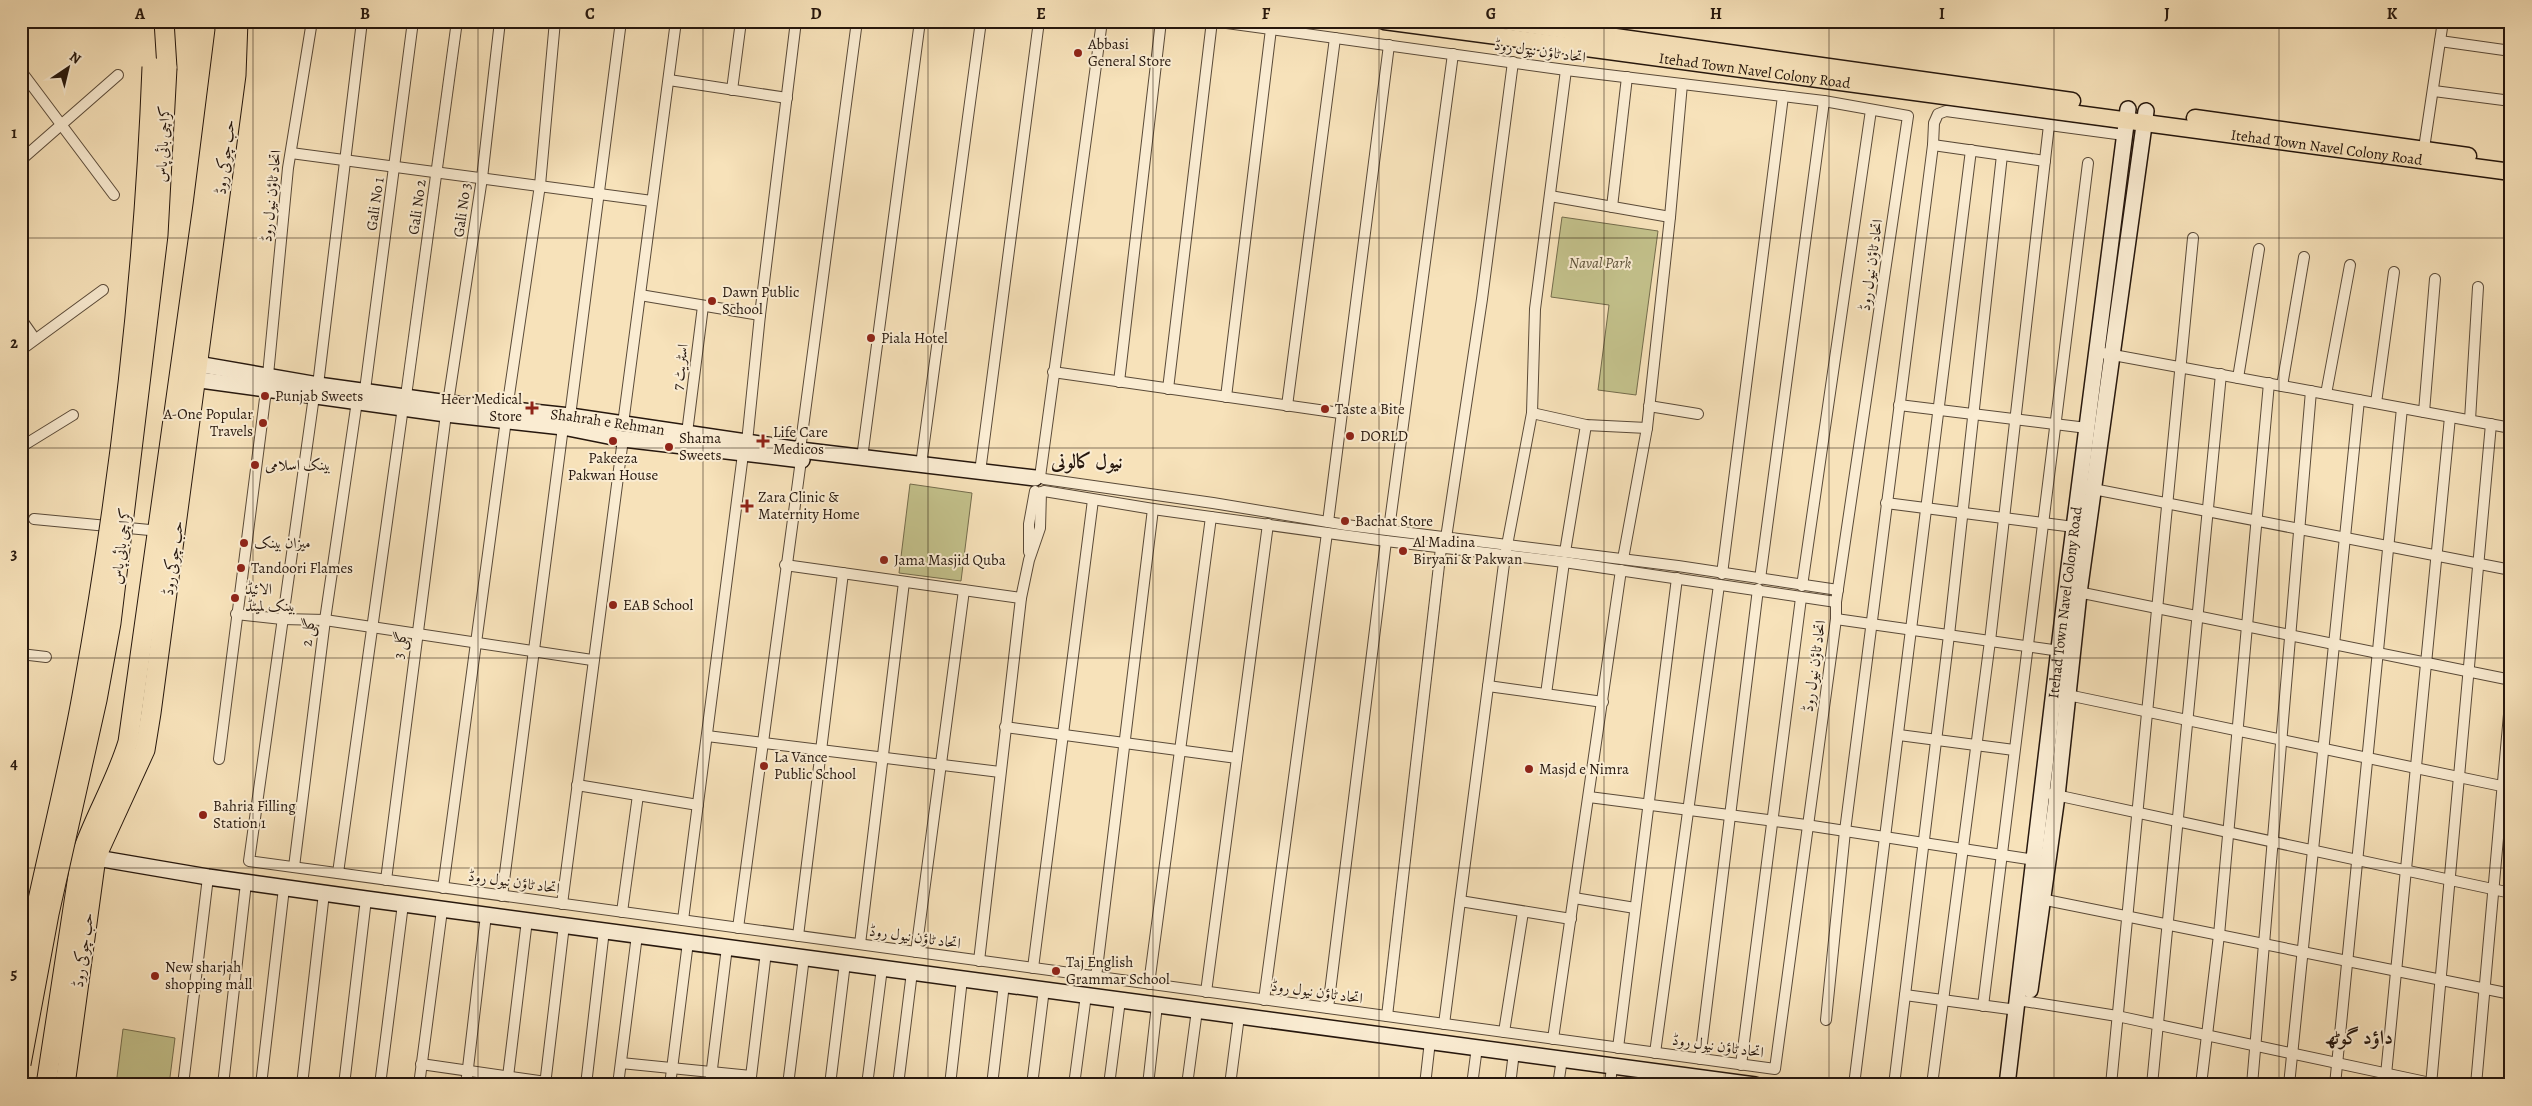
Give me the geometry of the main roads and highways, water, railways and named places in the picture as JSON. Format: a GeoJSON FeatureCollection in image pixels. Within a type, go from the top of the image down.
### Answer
{"type":"FeatureCollection","features":[{"type":"Feature","properties":{"kind":"highway","name":"کراچی بائی پاس"},"geometry":{"type":"LineString","coordinates":[[21,1064],[49,914],[97,700],[111,622],[158,235],[159,21]]}},
{"type":"Feature","properties":{"kind":"highway","name":"کراچی بائی پاس"},"geometry":{"type":"LineString","coordinates":[[21,982],[82,694],[96,618],[120,440],[142,250],[164,21]]}},
{"type":"Feature","properties":{"kind":"highway"},"geometry":{"type":"LineString","coordinates":[[46,1085],[88,856],[92,824],[121,766],[128,742],[158,531],[189,371],[225,30],[224,21]]}},
{"type":"Feature","properties":{"kind":"highway","name":"حب چوکی روڈ"},"geometry":{"type":"LineString","coordinates":[[65,1085],[88,856],[145,750],[177,533],[189,371],[236,75],[238,21]]}},
{"type":"Feature","properties":{"kind":"main road","name":"Itehad Town Navel Colony Road"},"geometry":{"type":"LineString","coordinates":[[1384,21],[1500,26],[2126,121],[2144,117],[2423,156],[2511,172]]}},
{"type":"Feature","properties":{"kind":"main road","name":"Itehad Town Navel Colony Road"},"geometry":{"type":"LineString","coordinates":[[2423,156],[2511,161]]}},
{"type":"Feature","properties":{"kind":"place","name":"Abbasi General Store"},"geometry":{"type":"Point","coordinates":[1078,53]}},
{"type":"Feature","properties":{"kind":"place","name":"Dawn Public School"},"geometry":{"type":"Point","coordinates":[712,301]}},
{"type":"Feature","properties":{"kind":"place","name":"Piala Hotel"},"geometry":{"type":"Point","coordinates":[871,338]}},
{"type":"Feature","properties":{"kind":"place","name":"Punjab Sweets"},"geometry":{"type":"Point","coordinates":[265,396]}},
{"type":"Feature","properties":{"kind":"place","name":"Heer Medical Store"},"geometry":{"type":"Point","coordinates":[532,408]}},
{"type":"Feature","properties":{"kind":"place","name":"Taste a Bite"},"geometry":{"type":"Point","coordinates":[1325,409]}},
{"type":"Feature","properties":{"kind":"place","name":"A-One Popular Travels"},"geometry":{"type":"Point","coordinates":[263,423]}},
{"type":"Feature","properties":{"kind":"place","name":"DORLD"},"geometry":{"type":"Point","coordinates":[1350,436]}},
{"type":"Feature","properties":{"kind":"place","name":"Pakeeza Pakwan House"},"geometry":{"type":"Point","coordinates":[613,441]}},
{"type":"Feature","properties":{"kind":"place","name":"Life Care Medicos"},"geometry":{"type":"Point","coordinates":[763,441]}},
{"type":"Feature","properties":{"kind":"place","name":"Shama Sweets"},"geometry":{"type":"Point","coordinates":[669,447]}},
{"type":"Feature","properties":{"kind":"place","name":"بینک اسلامی"},"geometry":{"type":"Point","coordinates":[255,465]}},
{"type":"Feature","properties":{"kind":"place","name":"Zara Clinic & Maternity Home"},"geometry":{"type":"Point","coordinates":[747,506]}},
{"type":"Feature","properties":{"kind":"place","name":"Bachat Store"},"geometry":{"type":"Point","coordinates":[1345,521]}},
{"type":"Feature","properties":{"kind":"place","name":"میزان بینک"},"geometry":{"type":"Point","coordinates":[244,543]}},
{"type":"Feature","properties":{"kind":"place","name":"Al Madina Biryani & Pakwan"},"geometry":{"type":"Point","coordinates":[1403,551]}},
{"type":"Feature","properties":{"kind":"place","name":"Jama Masjid Quba"},"geometry":{"type":"Point","coordinates":[884,560]}},
{"type":"Feature","properties":{"kind":"place","name":"Tandoori Flames"},"geometry":{"type":"Point","coordinates":[241,568]}},
{"type":"Feature","properties":{"kind":"place","name":"الائیڈ بینک لمیٹڈ"},"geometry":{"type":"Point","coordinates":[235,598]}},
{"type":"Feature","properties":{"kind":"place","name":"EAB School"},"geometry":{"type":"Point","coordinates":[613,605]}},
{"type":"Feature","properties":{"kind":"place","name":"La Vance Public School"},"geometry":{"type":"Point","coordinates":[764,766]}},
{"type":"Feature","properties":{"kind":"place","name":"Masjd e Nimra"},"geometry":{"type":"Point","coordinates":[1529,769]}},
{"type":"Feature","properties":{"kind":"place","name":"Bahria Filling Station 1"},"geometry":{"type":"Point","coordinates":[203,815]}},
{"type":"Feature","properties":{"kind":"place","name":"Taj English Grammar School"},"geometry":{"type":"Point","coordinates":[1056,971]}},
{"type":"Feature","properties":{"kind":"place","name":"New sharjah shopping mall"},"geometry":{"type":"Point","coordinates":[155,976]}},
{"type":"Feature","properties":{"kind":"district","name":"نیول کالونی"},"geometry":{"type":"Point","coordinates":[1087,461]}},
{"type":"Feature","properties":{"kind":"district","name":"داؤد گوٹھ"},"geometry":{"type":"Point","coordinates":[2359,1037]}},
{"type":"Feature","properties":{"kind":"park label","name":"Naval Park"},"geometry":{"type":"Point","coordinates":[1600,263]}}]}
